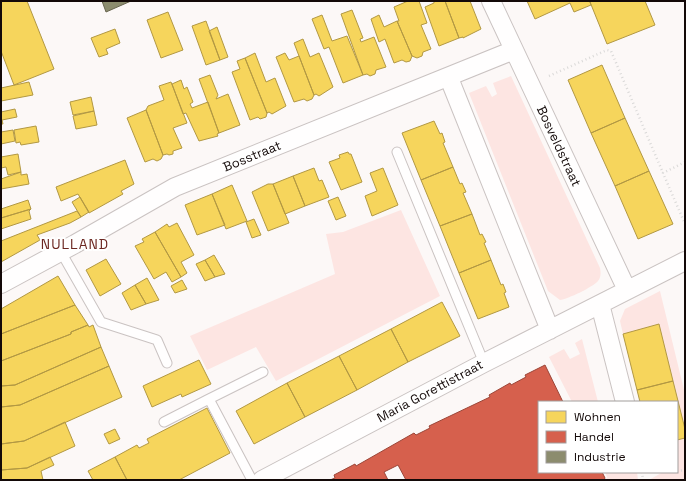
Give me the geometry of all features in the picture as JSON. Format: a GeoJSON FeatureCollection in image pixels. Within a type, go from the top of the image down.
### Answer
{"type":"FeatureCollection","features":[{"type":"Feature","properties":{"kind":"street","name":"Bosveldstraat"},"geometry":{"type":"LineString","coordinates":[[491,1],[627,290]]}},
{"type":"Feature","properties":{"kind":"street","name":"Bosstraat"},"geometry":{"type":"LineString","coordinates":[[1,284],[61,252],[175,187],[449,78],[514,50]]}},
{"type":"Feature","properties":{"kind":"street"},"geometry":{"type":"LineString","coordinates":[[449,78],[550,330]]}},
{"type":"Feature","properties":{"kind":"street","name":"Maria Gorettistraat"},"geometry":{"type":"LineString","coordinates":[[262,480],[484,363],[685,261]]}},
{"type":"Feature","properties":{"kind":"street"},"geometry":{"type":"LineString","coordinates":[[600,304],[625,401]]}},
{"type":"Feature","properties":{"kind":"lane"},"geometry":{"type":"LineString","coordinates":[[397,152],[484,363]]}},
{"type":"Feature","properties":{"kind":"lane"},"geometry":{"type":"LineString","coordinates":[[61,252],[101,322],[157,340],[167,363]]}},
{"type":"Feature","properties":{"kind":"lane"},"geometry":{"type":"LineString","coordinates":[[164,422],[263,372]]}},
{"type":"Feature","properties":{"kind":"lane"},"geometry":{"type":"LineString","coordinates":[[209,400],[252,480]]}},
{"type":"Feature","properties":{"kind":"path"},"geometry":{"type":"LineString","coordinates":[[530,84],[607,50],[611,51],[685,224]]}},
{"type":"Feature","properties":{"kind":"path"},"geometry":{"type":"LineString","coordinates":[[663,173],[685,162]]}},
{"type":"Feature","properties":{"kind":"shaded area"},"geometry":{"type":"Polygon","coordinates":[[[511,76],[600,268],[601,273],[598,281],[580,292],[560,300],[548,291],[469,93],[486,86],[492,97],[497,94],[493,83],[511,76]]]}},
{"type":"Feature","properties":{"kind":"shaded area"},"geometry":{"type":"Polygon","coordinates":[[[401,210],[440,296],[276,381],[256,347],[207,370],[190,336],[335,274],[326,234],[343,232],[401,210]]]}},
{"type":"Feature","properties":{"kind":"shaded area"},"geometry":{"type":"Polygon","coordinates":[[[660,291],[685,394],[685,429],[659,325],[623,334],[620,321],[625,309],[660,291]]]}},
{"type":"Feature","properties":{"kind":"shaded area"},"geometry":{"type":"Polygon","coordinates":[[[582,339],[598,401],[571,401],[549,357],[564,349],[570,359],[580,354],[575,343],[582,339]]]}},
{"type":"Feature","properties":{"kind":"shaded area"},"geometry":{"type":"Polygon","coordinates":[[[685,438],[685,480],[649,480],[661,473],[678,473],[678,440],[685,438]]]}},
{"type":"Feature","properties":{"kind":"shaded area"},"geometry":{"type":"Polygon","coordinates":[[[605,473],[637,473],[638,480],[606,480],[607,477],[605,473]]]}},
{"type":"Feature","properties":{"kind":"building: Wohnen"},"geometry":{"type":"Polygon","coordinates":[[[1,1],[27,1],[54,69],[14,85],[1,51],[1,1]]]}},
{"type":"Feature","properties":{"kind":"building: Wohnen"},"geometry":{"type":"Polygon","coordinates":[[[408,1],[419,1],[427,23],[421,25],[431,49],[423,52],[422,56],[417,58],[412,56],[397,21],[399,21],[394,7],[408,1]]]}},
{"type":"Feature","properties":{"kind":"building: Wohnen"},"geometry":{"type":"Polygon","coordinates":[[[434,1],[445,1],[459,38],[439,46],[425,7],[434,3],[434,1]]]}},
{"type":"Feature","properties":{"kind":"building: Wohnen"},"geometry":{"type":"Polygon","coordinates":[[[445,1],[470,1],[481,29],[463,38],[459,38],[445,1]]]}},
{"type":"Feature","properties":{"kind":"building: Wohnen"},"geometry":{"type":"Polygon","coordinates":[[[527,1],[592,1],[590,2],[591,5],[574,12],[570,3],[535,19],[527,1]]]}},
{"type":"Feature","properties":{"kind":"building: Wohnen"},"geometry":{"type":"Polygon","coordinates":[[[645,1],[655,25],[607,44],[590,2],[645,1]]]}},
{"type":"Feature","properties":{"kind":"building: Wohnen"},"geometry":{"type":"Polygon","coordinates":[[[352,10],[363,38],[360,39],[361,42],[374,37],[386,67],[376,70],[375,74],[370,76],[367,74],[363,75],[341,14],[352,10]]]}},
{"type":"Feature","properties":{"kind":"building: Wohnen"},"geometry":{"type":"Polygon","coordinates":[[[168,12],[183,50],[161,58],[147,20],[168,12]]]}},
{"type":"Feature","properties":{"kind":"building: Wohnen"},"geometry":{"type":"Polygon","coordinates":[[[322,15],[332,41],[347,36],[363,75],[343,83],[329,47],[324,49],[312,19],[322,15]]]}},
{"type":"Feature","properties":{"kind":"building: Wohnen"},"geometry":{"type":"Polygon","coordinates":[[[379,15],[384,27],[397,21],[412,56],[410,61],[406,62],[402,60],[394,63],[385,39],[379,42],[371,19],[379,15]]]}},
{"type":"Feature","properties":{"kind":"building: Wohnen"},"geometry":{"type":"Polygon","coordinates":[[[206,21],[220,60],[206,65],[192,26],[206,21]]]}},
{"type":"Feature","properties":{"kind":"building: Wohnen"},"geometry":{"type":"Polygon","coordinates":[[[217,27],[228,57],[220,60],[209,31],[217,27]]]}},
{"type":"Feature","properties":{"kind":"building: Wohnen"},"geometry":{"type":"Polygon","coordinates":[[[115,29],[120,43],[106,49],[108,54],[99,57],[91,38],[115,29]]]}},
{"type":"Feature","properties":{"kind":"building: Wohnen"},"geometry":{"type":"Polygon","coordinates":[[[303,39],[310,57],[319,53],[333,87],[319,96],[316,94],[314,95],[294,43],[303,39]]]}},
{"type":"Feature","properties":{"kind":"building: Wohnen"},"geometry":{"type":"Polygon","coordinates":[[[255,53],[266,82],[275,78],[286,106],[272,114],[269,112],[267,113],[245,58],[255,53]]]}},
{"type":"Feature","properties":{"kind":"building: Wohnen"},"geometry":{"type":"Polygon","coordinates":[[[285,53],[289,60],[299,56],[314,95],[312,99],[307,101],[304,99],[294,102],[276,57],[285,53]]]}},
{"type":"Feature","properties":{"kind":"building: Wohnen"},"geometry":{"type":"Polygon","coordinates":[[[245,58],[267,113],[266,117],[260,119],[258,117],[250,120],[232,72],[240,69],[237,61],[245,58]]]}},
{"type":"Feature","properties":{"kind":"building: Wohnen"},"geometry":{"type":"Polygon","coordinates":[[[602,65],[625,118],[591,133],[568,80],[602,65]]]}},
{"type":"Feature","properties":{"kind":"building: Wohnen"},"geometry":{"type":"Polygon","coordinates":[[[210,75],[218,95],[216,99],[228,94],[240,125],[219,133],[199,79],[210,75]]]}},
{"type":"Feature","properties":{"kind":"building: Wohnen"},"geometry":{"type":"Polygon","coordinates":[[[181,80],[184,89],[187,87],[193,102],[190,104],[192,108],[208,102],[219,133],[217,134],[218,136],[199,141],[186,113],[183,114],[172,84],[181,80]]]}},
{"type":"Feature","properties":{"kind":"building: Wohnen"},"geometry":{"type":"Polygon","coordinates":[[[29,82],[33,95],[1,101],[1,88],[29,82]]]}},
{"type":"Feature","properties":{"kind":"building: Wohnen"},"geometry":{"type":"Polygon","coordinates":[[[171,82],[187,123],[173,128],[182,148],[173,151],[173,154],[163,155],[146,110],[148,106],[164,100],[159,86],[171,82]]]}},
{"type":"Feature","properties":{"kind":"building: Wohnen"},"geometry":{"type":"Polygon","coordinates":[[[91,97],[94,111],[73,115],[70,102],[91,97]]]}},
{"type":"Feature","properties":{"kind":"building: Wohnen"},"geometry":{"type":"Polygon","coordinates":[[[15,109],[17,117],[2,120],[3,124],[1,124],[1,112],[15,109]]]}},
{"type":"Feature","properties":{"kind":"building: Wohnen"},"geometry":{"type":"Polygon","coordinates":[[[146,110],[163,155],[161,159],[157,161],[153,159],[145,162],[127,118],[146,110]]]}},
{"type":"Feature","properties":{"kind":"building: Wohnen"},"geometry":{"type":"Polygon","coordinates":[[[94,111],[97,125],[76,129],[73,116],[94,111]]]}},
{"type":"Feature","properties":{"kind":"building: Wohnen"},"geometry":{"type":"Polygon","coordinates":[[[625,118],[649,171],[615,186],[591,133],[625,118]]]}},
{"type":"Feature","properties":{"kind":"building: Wohnen"},"geometry":{"type":"Polygon","coordinates":[[[434,121],[440,134],[442,133],[445,142],[443,143],[453,167],[421,180],[402,133],[434,121]]]}},
{"type":"Feature","properties":{"kind":"building: Wohnen"},"geometry":{"type":"Polygon","coordinates":[[[36,126],[39,142],[21,145],[20,142],[16,143],[14,130],[36,126]]]}},
{"type":"Feature","properties":{"kind":"building: Wohnen"},"geometry":{"type":"Polygon","coordinates":[[[13,130],[15,141],[1,144],[1,132],[13,130]]]}},
{"type":"Feature","properties":{"kind":"building: Wohnen"},"geometry":{"type":"Polygon","coordinates":[[[348,152],[351,154],[362,182],[341,190],[329,162],[340,158],[339,155],[348,152]]]}},
{"type":"Feature","properties":{"kind":"building: Wohnen"},"geometry":{"type":"Polygon","coordinates":[[[18,154],[21,172],[8,175],[6,167],[1,168],[1,157],[18,154]]]}},
{"type":"Feature","properties":{"kind":"building: Wohnen"},"geometry":{"type":"Polygon","coordinates":[[[125,160],[134,184],[121,191],[123,194],[89,213],[78,194],[61,201],[56,187],[125,160]]]}},
{"type":"Feature","properties":{"kind":"building: Wohnen"},"geometry":{"type":"Polygon","coordinates":[[[453,167],[460,184],[462,183],[466,192],[463,193],[472,214],[440,226],[421,180],[453,167]]]}},
{"type":"Feature","properties":{"kind":"building: Wohnen"},"geometry":{"type":"Polygon","coordinates":[[[314,168],[319,181],[322,180],[329,197],[305,206],[293,176],[314,168]]]}},
{"type":"Feature","properties":{"kind":"building: Wohnen"},"geometry":{"type":"Polygon","coordinates":[[[383,168],[398,205],[372,216],[365,196],[377,191],[370,173],[383,168]]]}},
{"type":"Feature","properties":{"kind":"building: Wohnen"},"geometry":{"type":"Polygon","coordinates":[[[649,171],[673,224],[638,239],[615,186],[649,171]]]}},
{"type":"Feature","properties":{"kind":"building: Wohnen"},"geometry":{"type":"Polygon","coordinates":[[[21,172],[21,175],[27,174],[29,184],[1,189],[1,179],[21,172]]]}},
{"type":"Feature","properties":{"kind":"building: Wohnen"},"geometry":{"type":"Polygon","coordinates":[[[293,176],[305,206],[285,214],[273,184],[293,176]]]}},
{"type":"Feature","properties":{"kind":"building: Wohnen"},"geometry":{"type":"Polygon","coordinates":[[[268,184],[273,184],[289,223],[268,231],[252,192],[268,184]]]}},
{"type":"Feature","properties":{"kind":"building: Wohnen"},"geometry":{"type":"Polygon","coordinates":[[[232,185],[247,221],[226,229],[212,194],[232,185]]]}},
{"type":"Feature","properties":{"kind":"building: Wohnen"},"geometry":{"type":"Polygon","coordinates":[[[212,194],[225,225],[197,235],[185,205],[212,194]]]}},
{"type":"Feature","properties":{"kind":"building: Wohnen"},"geometry":{"type":"Polygon","coordinates":[[[80,197],[89,212],[81,217],[72,202],[80,197]]]}},
{"type":"Feature","properties":{"kind":"building: Wohnen"},"geometry":{"type":"Polygon","coordinates":[[[338,197],[346,216],[336,220],[328,201],[338,197]]]}},
{"type":"Feature","properties":{"kind":"building: Wohnen"},"geometry":{"type":"Polygon","coordinates":[[[28,200],[31,209],[1,218],[1,209],[28,200]]]}},
{"type":"Feature","properties":{"kind":"building: Wohnen"},"geometry":{"type":"Polygon","coordinates":[[[31,209],[29,211],[31,219],[1,229],[1,218],[31,209]]]}},
{"type":"Feature","properties":{"kind":"building: Wohnen"},"geometry":{"type":"Polygon","coordinates":[[[77,211],[81,217],[70,223],[37,235],[40,240],[1,262],[1,241],[77,211]]]}},
{"type":"Feature","properties":{"kind":"building: Wohnen"},"geometry":{"type":"Polygon","coordinates":[[[472,214],[480,235],[482,234],[486,242],[484,243],[491,260],[459,273],[440,226],[472,214]]]}},
{"type":"Feature","properties":{"kind":"building: Wohnen"},"geometry":{"type":"Polygon","coordinates":[[[254,219],[261,235],[252,238],[246,222],[254,219]]]}},
{"type":"Feature","properties":{"kind":"building: Wohnen"},"geometry":{"type":"Polygon","coordinates":[[[177,223],[194,255],[181,262],[187,273],[181,277],[155,232],[167,224],[169,227],[177,223]]]}},
{"type":"Feature","properties":{"kind":"building: Wohnen"},"geometry":{"type":"Polygon","coordinates":[[[155,232],[181,277],[172,282],[166,272],[154,279],[135,246],[144,242],[142,239],[155,232]]]}},
{"type":"Feature","properties":{"kind":"building: Wohnen"},"geometry":{"type":"Polygon","coordinates":[[[214,255],[225,274],[215,277],[205,260],[214,255]]]}},
{"type":"Feature","properties":{"kind":"building: Wohnen"},"geometry":{"type":"Polygon","coordinates":[[[106,259],[121,284],[100,296],[86,270],[106,259]]]}},
{"type":"Feature","properties":{"kind":"building: Wohnen"},"geometry":{"type":"Polygon","coordinates":[[[205,260],[215,277],[205,281],[196,264],[205,260]]]}},
{"type":"Feature","properties":{"kind":"building: Wohnen"},"geometry":{"type":"Polygon","coordinates":[[[491,260],[501,285],[503,284],[506,292],[504,293],[509,307],[478,319],[459,273],[491,260]]]}},
{"type":"Feature","properties":{"kind":"building: Wohnen"},"geometry":{"type":"Polygon","coordinates":[[[58,276],[75,305],[1,334],[1,309],[58,276]]]}},
{"type":"Feature","properties":{"kind":"building: Wohnen"},"geometry":{"type":"Polygon","coordinates":[[[147,278],[159,300],[146,304],[135,285],[147,278]]]}},
{"type":"Feature","properties":{"kind":"building: Wohnen"},"geometry":{"type":"Polygon","coordinates":[[[182,280],[187,289],[175,293],[171,286],[182,280]]]}},
{"type":"Feature","properties":{"kind":"building: Wohnen"},"geometry":{"type":"Polygon","coordinates":[[[135,285],[146,304],[131,310],[122,293],[135,285]]]}},
{"type":"Feature","properties":{"kind":"building: Wohnen"},"geometry":{"type":"Polygon","coordinates":[[[442,302],[460,336],[408,362],[391,329],[442,302]]]}},
{"type":"Feature","properties":{"kind":"building: Wohnen"},"geometry":{"type":"Polygon","coordinates":[[[75,305],[88,325],[71,332],[71,334],[1,361],[1,334],[75,305]]]}},
{"type":"Feature","properties":{"kind":"building: Wohnen"},"geometry":{"type":"Polygon","coordinates":[[[659,324],[673,381],[637,390],[623,334],[659,324]]]}},
{"type":"Feature","properties":{"kind":"building: Wohnen"},"geometry":{"type":"Polygon","coordinates":[[[88,325],[89,327],[93,325],[101,347],[15,385],[1,386],[1,361],[71,334],[71,332],[88,325]]]}},
{"type":"Feature","properties":{"kind":"building: Wohnen"},"geometry":{"type":"Polygon","coordinates":[[[391,329],[408,362],[357,390],[339,356],[391,329]]]}},
{"type":"Feature","properties":{"kind":"building: Wohnen"},"geometry":{"type":"Polygon","coordinates":[[[101,347],[109,366],[20,405],[1,407],[1,386],[15,385],[101,347]]]}},
{"type":"Feature","properties":{"kind":"building: Wohnen"},"geometry":{"type":"Polygon","coordinates":[[[339,356],[357,390],[305,417],[287,383],[339,356]]]}},
{"type":"Feature","properties":{"kind":"building: Wohnen"},"geometry":{"type":"Polygon","coordinates":[[[199,360],[211,384],[182,397],[181,394],[152,407],[143,386],[199,360]]]}},
{"type":"Feature","properties":{"kind":"building: Wohnen"},"geometry":{"type":"Polygon","coordinates":[[[109,366],[122,397],[24,441],[1,444],[1,407],[20,405],[109,366]]]}},
{"type":"Feature","properties":{"kind":"building: Wohnen"},"geometry":{"type":"Polygon","coordinates":[[[673,381],[678,401],[640,401],[637,390],[673,381]]]}},
{"type":"Feature","properties":{"kind":"building: Wohnen"},"geometry":{"type":"Polygon","coordinates":[[[287,383],[305,417],[254,444],[236,411],[287,383]]]}},
{"type":"Feature","properties":{"kind":"building: Wohnen"},"geometry":{"type":"Polygon","coordinates":[[[678,401],[685,429],[685,438],[678,440],[678,401]]]}},
{"type":"Feature","properties":{"kind":"building: Wohnen"},"geometry":{"type":"Polygon","coordinates":[[[207,408],[230,453],[179,480],[127,480],[115,457],[137,445],[139,448],[149,443],[147,439],[207,408]]]}},
{"type":"Feature","properties":{"kind":"building: Wohnen"},"geometry":{"type":"Polygon","coordinates":[[[65,422],[75,446],[27,468],[1,470],[1,444],[24,441],[65,422]]]}},
{"type":"Feature","properties":{"kind":"building: Wohnen"},"geometry":{"type":"Polygon","coordinates":[[[115,429],[120,439],[109,444],[104,434],[115,429]]]}},
{"type":"Feature","properties":{"kind":"building: Wohnen"},"geometry":{"type":"Polygon","coordinates":[[[50,457],[54,465],[41,471],[43,480],[1,480],[1,470],[27,468],[50,457]]]}},
{"type":"Feature","properties":{"kind":"building: Wohnen"},"geometry":{"type":"Polygon","coordinates":[[[115,457],[127,480],[93,480],[88,471],[115,457]]]}},
{"type":"Feature","properties":{"kind":"building: Handel"},"geometry":{"type":"Polygon","coordinates":[[[545,365],[563,401],[538,401],[538,473],[602,473],[605,478],[604,480],[406,480],[398,465],[384,472],[388,480],[330,480],[335,478],[334,475],[355,464],[356,466],[414,433],[416,435],[430,428],[429,426],[490,397],[489,395],[510,383],[511,385],[526,377],[525,375],[545,365]]]}},
{"type":"Feature","properties":{"kind":"building: Industrie"},"geometry":{"type":"Polygon","coordinates":[[[102,1],[131,1],[106,12],[102,1]]]}},
{"type":"Feature","properties":{"kind":"district","name":"NULLAND"},"geometry":{"type":"Point","coordinates":[75,244]}}]}
